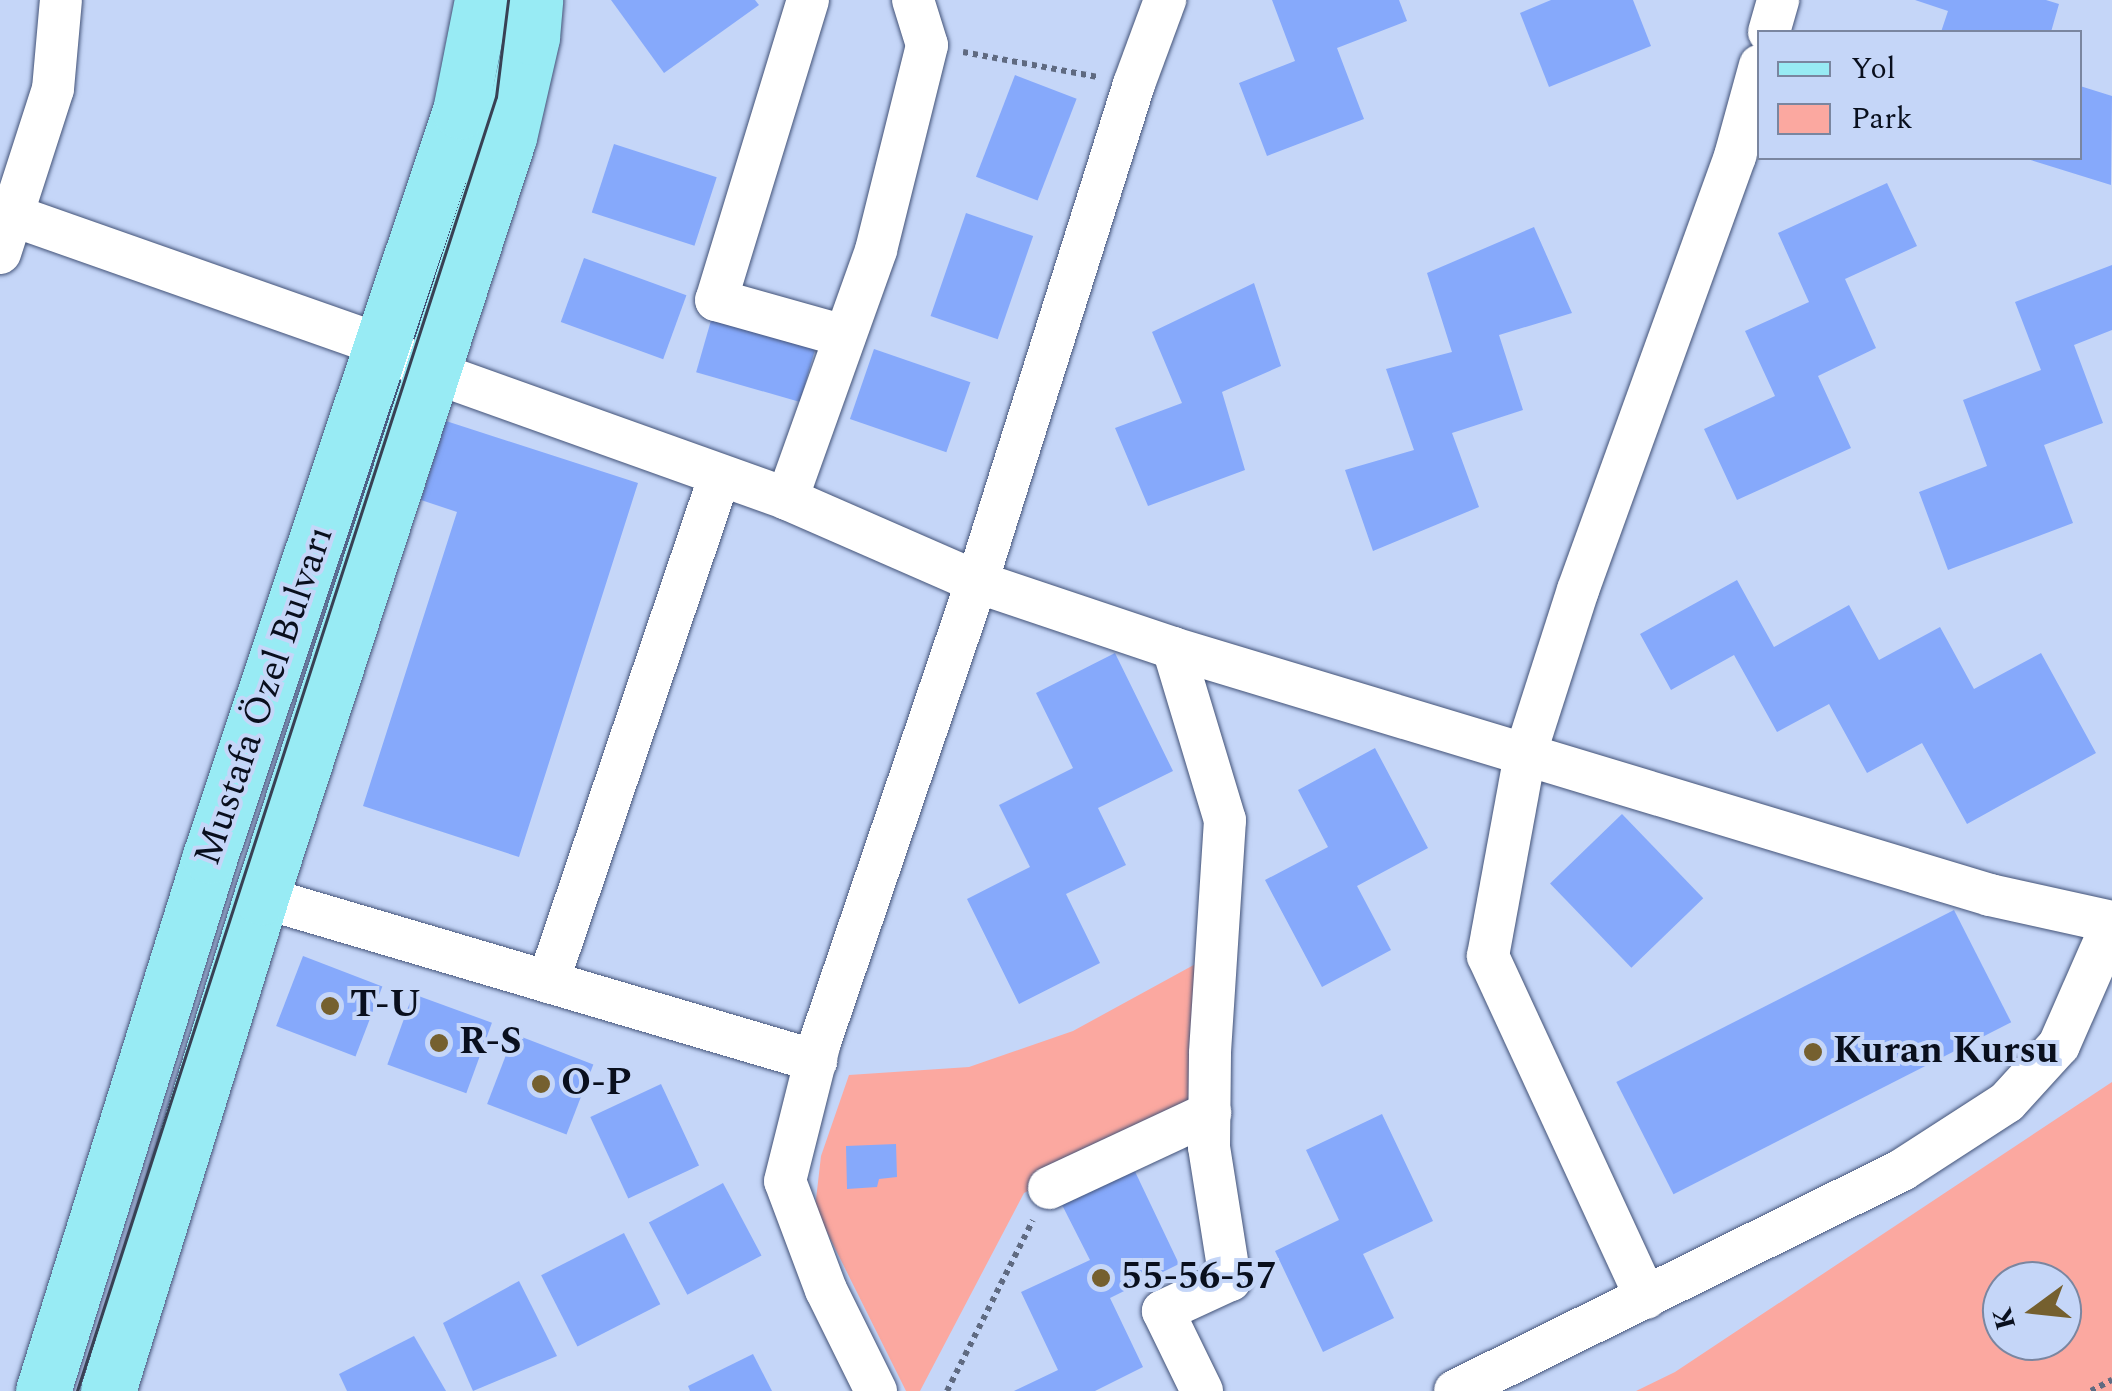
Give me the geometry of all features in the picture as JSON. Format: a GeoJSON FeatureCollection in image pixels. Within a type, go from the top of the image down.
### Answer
{"type":"FeatureCollection","features":[{"type":"Feature","properties":{"kind":"main road","name":"Mustafa Özel Bulvarı"},"geometry":{"type":"LineString","coordinates":[[43,1391],[210,856],[384,347],[460,111],[482,0]]}},
{"type":"Feature","properties":{"kind":"main road","name":"Mustafa Özel Bulvarı"},"geometry":{"type":"LineString","coordinates":[[108,1391],[261,897],[509,137],[532,38],[535,0]]}},
{"type":"Feature","properties":{"kind":"street"},"geometry":{"type":"LineString","coordinates":[[62,0],[53,89],[4,227],[384,347],[433,372],[787,499],[977,582],[1173,648],[1990,895],[2112,923],[2059,1045],[2007,1102],[1902,1170],[1455,1391]]}},
{"type":"Feature","properties":{"kind":"street"},"geometry":{"type":"LineString","coordinates":[[808,0],[716,300],[844,336]]}},
{"type":"Feature","properties":{"kind":"street"},"geometry":{"type":"LineString","coordinates":[[787,499],[876,250],[927,45],[913,0]]}},
{"type":"Feature","properties":{"kind":"street"},"geometry":{"type":"LineString","coordinates":[[876,1391],[826,1290],[785,1181],[816,1061],[977,582],[1134,84],[1165,0]]}},
{"type":"Feature","properties":{"kind":"street"},"geometry":{"type":"LineString","coordinates":[[1770,30],[1778,0]]}},
{"type":"Feature","properties":{"kind":"street"},"geometry":{"type":"LineString","coordinates":[[1646,1298],[1488,956],[1525,754],[1578,590],[1735,156],[1757,76]]}},
{"type":"Feature","properties":{"kind":"street"},"geometry":{"type":"LineString","coordinates":[[548,982],[720,475]]}},
{"type":"Feature","properties":{"kind":"street"},"geometry":{"type":"LineString","coordinates":[[1173,648],[1225,820],[1210,1147],[1230,1280],[1163,1311],[1202,1391]]}},
{"type":"Feature","properties":{"kind":"street"},"geometry":{"type":"LineString","coordinates":[[261,897],[816,1061]]}},
{"type":"Feature","properties":{"kind":"street"},"geometry":{"type":"LineString","coordinates":[[1049,1188],[1210,1113]]}},
{"type":"Feature","properties":{"kind":"path"},"geometry":{"type":"LineString","coordinates":[[927,45],[1134,84]]}},
{"type":"Feature","properties":{"kind":"path"},"geometry":{"type":"LineString","coordinates":[[947,1391],[1049,1188]]}},
{"type":"Feature","properties":{"kind":"path"},"geometry":{"type":"LineString","coordinates":[[2092,1391],[2112,1380]]}},
{"type":"Feature","properties":{"kind":"green space"},"geometry":{"type":"Polygon","coordinates":[[[1201,961],[1197,1107],[1024,1193],[920,1391],[906,1391],[815,1208],[821,1156],[849,1075],[969,1067],[1073,1031],[1201,961]]]}},
{"type":"Feature","properties":{"kind":"green space"},"geometry":{"type":"Polygon","coordinates":[[[2112,1082],[2112,1391],[1636,1391],[1675,1372],[2112,1082]]]}},
{"type":"Feature","properties":{"kind":"building"},"geometry":{"type":"Polygon","coordinates":[[[611,0],[755,0],[759,5],[664,73],[611,0]]]}},
{"type":"Feature","properties":{"kind":"building"},"geometry":{"type":"Polygon","coordinates":[[[1272,0],[1399,0],[1407,21],[1337,48],[1364,119],[1267,156],[1239,83],[1295,61],[1272,0]]]}},
{"type":"Feature","properties":{"kind":"building"},"geometry":{"type":"Polygon","coordinates":[[[1551,0],[1633,0],[1651,46],[1549,87],[1520,13],[1551,0]]]}},
{"type":"Feature","properties":{"kind":"building"},"geometry":{"type":"Polygon","coordinates":[[[1915,0],[2046,0],[2059,4],[2052,30],[1942,30],[1948,11],[1915,0]]]}},
{"type":"Feature","properties":{"kind":"building"},"geometry":{"type":"Polygon","coordinates":[[[1015,75],[1077,99],[1038,200],[976,177],[1015,75]]]}},
{"type":"Feature","properties":{"kind":"building"},"geometry":{"type":"Polygon","coordinates":[[[2082,87],[2112,96],[2111,185],[2030,160],[2082,160],[2082,87]]]}},
{"type":"Feature","properties":{"kind":"building"},"geometry":{"type":"Polygon","coordinates":[[[614,144],[717,177],[694,246],[592,212],[614,144]]]}},
{"type":"Feature","properties":{"kind":"building"},"geometry":{"type":"Polygon","coordinates":[[[1887,183],[1917,246],[1845,279],[1876,348],[1818,376],[1851,448],[1737,500],[1704,429],[1775,396],[1745,331],[1809,302],[1778,233],[1887,183]]]}},
{"type":"Feature","properties":{"kind":"building"},"geometry":{"type":"Polygon","coordinates":[[[966,213],[1033,236],[998,339],[931,316],[966,213]]]}},
{"type":"Feature","properties":{"kind":"building"},"geometry":{"type":"Polygon","coordinates":[[[1534,227],[1572,313],[1499,335],[1523,410],[1452,433],[1479,507],[1373,551],[1345,470],[1414,450],[1386,369],[1452,352],[1427,273],[1534,227]]]}},
{"type":"Feature","properties":{"kind":"building"},"geometry":{"type":"Polygon","coordinates":[[[584,258],[686,295],[663,359],[561,322],[584,258]]]}},
{"type":"Feature","properties":{"kind":"building"},"geometry":{"type":"Polygon","coordinates":[[[2112,265],[2112,330],[2074,345],[2103,423],[2044,445],[2073,523],[1948,570],[1919,492],[1987,466],[1963,400],[2041,370],[2015,302],[2112,265]]]}},
{"type":"Feature","properties":{"kind":"building"},"geometry":{"type":"Polygon","coordinates":[[[1254,283],[1281,366],[1222,392],[1245,470],[1148,506],[1115,428],[1182,403],[1152,332],[1254,283]]]}},
{"type":"Feature","properties":{"kind":"building"},"geometry":{"type":"Polygon","coordinates":[[[716,303],[820,333],[800,402],[696,372],[716,303]]]}},
{"type":"Feature","properties":{"kind":"building"},"geometry":{"type":"Polygon","coordinates":[[[874,349],[970,382],[946,452],[850,419],[874,349]]]}},
{"type":"Feature","properties":{"kind":"building"},"geometry":{"type":"Polygon","coordinates":[[[446,421],[638,483],[519,857],[363,806],[457,512],[421,500],[446,421]]]}},
{"type":"Feature","properties":{"kind":"building"},"geometry":{"type":"Polygon","coordinates":[[[1737,580],[1774,647],[1849,605],[1879,660],[1940,627],[1974,689],[2041,653],[2096,753],[1967,824],[1922,743],[1867,773],[1829,704],[1777,732],[1734,655],[1671,690],[1640,634],[1737,580]]]}},
{"type":"Feature","properties":{"kind":"building"},"geometry":{"type":"Polygon","coordinates":[[[1115,653],[1173,771],[1098,808],[1126,865],[1066,894],[1100,963],[1019,1004],[967,899],[1030,867],[999,805],[1073,768],[1036,693],[1115,653]]]}},
{"type":"Feature","properties":{"kind":"building"},"geometry":{"type":"Polygon","coordinates":[[[1375,748],[1428,848],[1357,886],[1391,950],[1322,987],[1265,880],[1328,847],[1298,790],[1375,748]]]}},
{"type":"Feature","properties":{"kind":"building"},"geometry":{"type":"Polygon","coordinates":[[[1622,814],[1703,898],[1631,968],[1550,883],[1622,814]]]}},
{"type":"Feature","properties":{"kind":"building","name":"Kuran Kursu"},"geometry":{"type":"Polygon","coordinates":[[[1954,910],[2011,1022],[1674,1194],[1616,1082],[1954,910]]]}},
{"type":"Feature","properties":{"kind":"building","name":"T-U"},"geometry":{"type":"Polygon","coordinates":[[[303,956],[382,986],[355,1056],[276,1026],[303,956]]]}},
{"type":"Feature","properties":{"kind":"building","name":"R-S"},"geometry":{"type":"Polygon","coordinates":[[[413,994],[492,1023],[466,1093],[387,1064],[413,994]]]}},
{"type":"Feature","properties":{"kind":"building","name":"O-P"},"geometry":{"type":"Polygon","coordinates":[[[514,1034],[593,1064],[566,1134],[487,1104],[514,1034]]]}},
{"type":"Feature","properties":{"kind":"building"},"geometry":{"type":"Polygon","coordinates":[[[661,1084],[699,1166],[628,1199],[590,1117],[661,1084]]]}},
{"type":"Feature","properties":{"kind":"building"},"geometry":{"type":"Polygon","coordinates":[[[1382,1114],[1433,1221],[1363,1254],[1394,1318],[1323,1352],[1275,1251],[1339,1220],[1306,1150],[1382,1114]]]}},
{"type":"Feature","properties":{"kind":"building"},"geometry":{"type":"Polygon","coordinates":[[[896,1144],[897,1177],[879,1179],[877,1187],[847,1189],[846,1146],[896,1144]]]}},
{"type":"Feature","properties":{"kind":"building","name":"55-56-57"},"geometry":{"type":"Polygon","coordinates":[[[1130,1161],[1179,1264],[1110,1298],[1143,1367],[1095,1391],[1014,1391],[1058,1370],[1021,1292],[1090,1260],[1059,1199],[1130,1161]]]}},
{"type":"Feature","properties":{"kind":"building"},"geometry":{"type":"Polygon","coordinates":[[[723,1183],[761,1255],[687,1295],[649,1222],[723,1183]]]}},
{"type":"Feature","properties":{"kind":"building"},"geometry":{"type":"Polygon","coordinates":[[[624,1233],[660,1304],[577,1347],[541,1275],[624,1233]]]}},
{"type":"Feature","properties":{"kind":"building"},"geometry":{"type":"Polygon","coordinates":[[[519,1281],[557,1356],[473,1391],[443,1323],[519,1281]]]}},
{"type":"Feature","properties":{"kind":"building"},"geometry":{"type":"Polygon","coordinates":[[[414,1336],[446,1391],[347,1391],[339,1374],[414,1336]]]}},
{"type":"Feature","properties":{"kind":"building"},"geometry":{"type":"Polygon","coordinates":[[[753,1354],[772,1391],[690,1391],[688,1386],[753,1354]]]}},
{"type":"Feature","properties":{"kind":"tram line"},"geometry":{"type":"LineString","coordinates":[[77,1391],[496,97],[508,0]]}},
{"type":"Feature","properties":{"kind":"place","name":"T-U"},"geometry":{"type":"Point","coordinates":[330,1006]}},
{"type":"Feature","properties":{"kind":"place","name":"R-S"},"geometry":{"type":"Point","coordinates":[439,1043]}},
{"type":"Feature","properties":{"kind":"place","name":"Kuran Kursu"},"geometry":{"type":"Point","coordinates":[1813,1052]}},
{"type":"Feature","properties":{"kind":"place","name":"O-P"},"geometry":{"type":"Point","coordinates":[541,1084]}},
{"type":"Feature","properties":{"kind":"place","name":"55-56-57"},"geometry":{"type":"Point","coordinates":[1101,1278]}}]}
